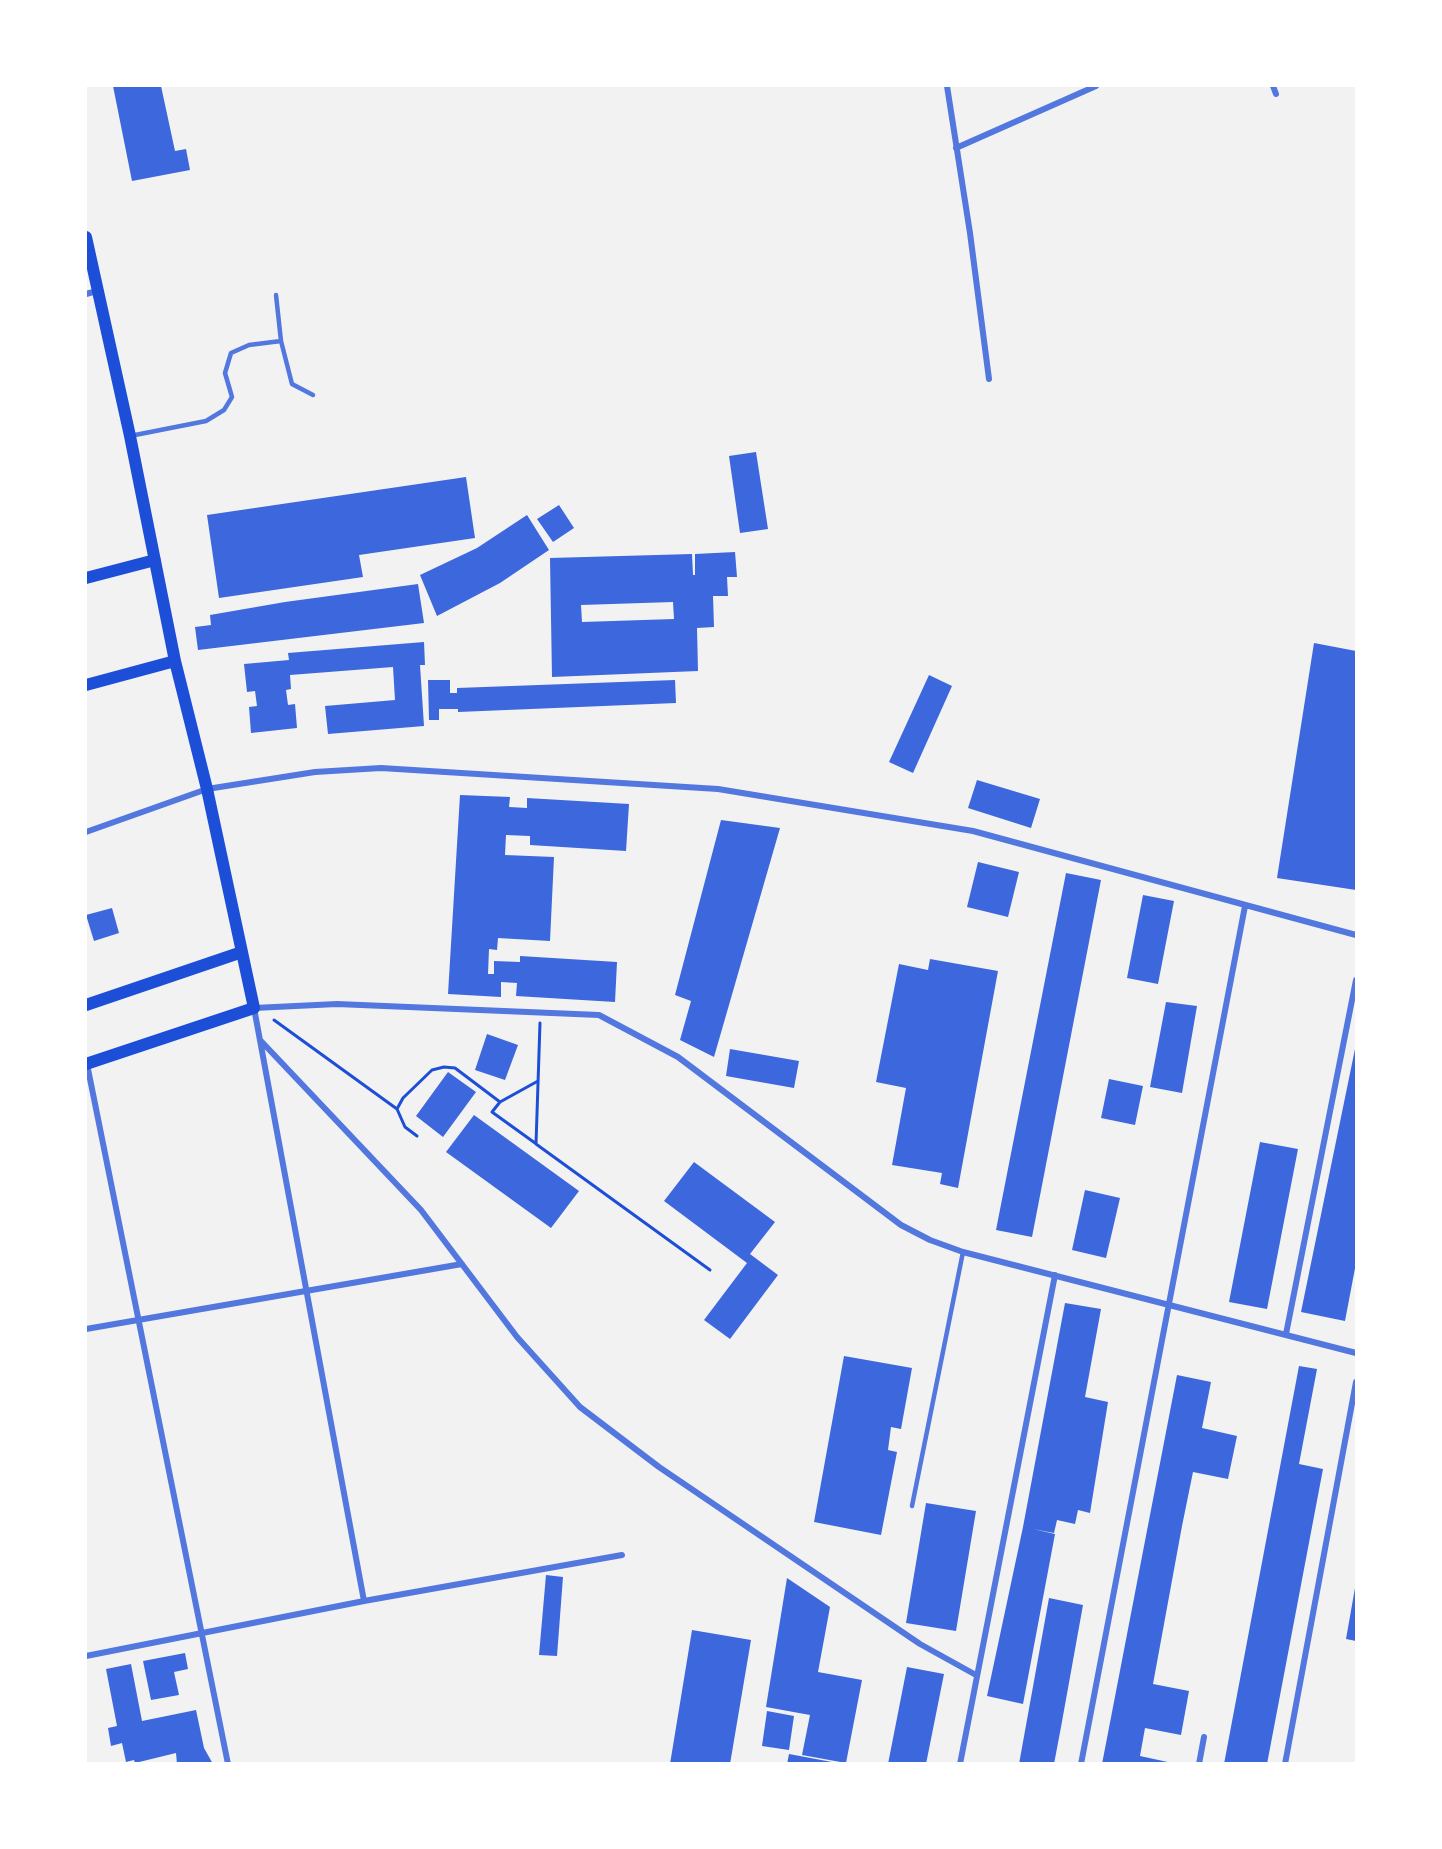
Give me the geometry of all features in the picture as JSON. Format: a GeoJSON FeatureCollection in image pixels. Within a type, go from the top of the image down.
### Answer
{"type":"FeatureCollection","features":[{"type":"Feature","properties":{"kind":"main road"},"geometry":{"type":"LineString","coordinates":[[86,237],[91,293],[130,436],[175,661],[207,789],[254,1008],[86,1062]]}},
{"type":"Feature","properties":{"kind":"main road"},"geometry":{"type":"LineString","coordinates":[[86,578],[155,560]]}},
{"type":"Feature","properties":{"kind":"main road"},"geometry":{"type":"LineString","coordinates":[[86,685],[175,661]]}},
{"type":"Feature","properties":{"kind":"main road"},"geometry":{"type":"LineString","coordinates":[[86,1005],[242,952]]}},
{"type":"Feature","properties":{"kind":"street"},"geometry":{"type":"LineString","coordinates":[[946,86],[989,379]]}},
{"type":"Feature","properties":{"kind":"street"},"geometry":{"type":"LineString","coordinates":[[956,148],[1096,86]]}},
{"type":"Feature","properties":{"kind":"street"},"geometry":{"type":"LineString","coordinates":[[1274,86],[1276,94]]}},
{"type":"Feature","properties":{"kind":"street"},"geometry":{"type":"LineString","coordinates":[[86,832],[207,789],[315,772],[381,768],[718,789],[973,831],[1356,935]]}},
{"type":"Feature","properties":{"kind":"street"},"geometry":{"type":"LineString","coordinates":[[1081,1764],[1245,906]]}},
{"type":"Feature","properties":{"kind":"street"},"geometry":{"type":"LineString","coordinates":[[1286,1334],[1356,980]]}},
{"type":"Feature","properties":{"kind":"street"},"geometry":{"type":"LineString","coordinates":[[364,1601],[304,1290],[254,1008],[337,1004],[599,1015],[678,1056],[901,1225],[930,1240],[963,1252],[1356,1353]]}},
{"type":"Feature","properties":{"kind":"street"},"geometry":{"type":"LineString","coordinates":[[260,1039],[422,1210],[517,1337],[580,1407],[659,1467],[920,1644],[976,1675]]}},
{"type":"Feature","properties":{"kind":"street"},"geometry":{"type":"LineString","coordinates":[[86,1062],[228,1764]]}},
{"type":"Feature","properties":{"kind":"street"},"geometry":{"type":"LineString","coordinates":[[86,1329],[462,1264]]}},
{"type":"Feature","properties":{"kind":"street"},"geometry":{"type":"LineString","coordinates":[[960,1764],[1055,1275]]}},
{"type":"Feature","properties":{"kind":"street"},"geometry":{"type":"LineString","coordinates":[[1284,1764],[1356,1382]]}},
{"type":"Feature","properties":{"kind":"street"},"geometry":{"type":"LineString","coordinates":[[86,1656],[364,1601],[622,1555]]}},
{"type":"Feature","properties":{"kind":"street"},"geometry":{"type":"LineString","coordinates":[[1199,1764],[1204,1737]]}},
{"type":"Feature","properties":{"kind":"lane"},"geometry":{"type":"LineString","coordinates":[[276,295],[281,341],[292,384],[313,394]]}},
{"type":"Feature","properties":{"kind":"lane"},"geometry":{"type":"LineString","coordinates":[[130,436],[206,421],[215,416],[224,410],[232,397],[225,373],[231,353],[249,345],[281,341]]}},
{"type":"Feature","properties":{"kind":"lane"},"geometry":{"type":"LineString","coordinates":[[912,1506],[963,1252]]}},
{"type":"Feature","properties":{"kind":"path"},"geometry":{"type":"LineString","coordinates":[[254,1008],[291,1031],[397,1109],[405,1127],[417,1136]]}},
{"type":"Feature","properties":{"kind":"path"},"geometry":{"type":"LineString","coordinates":[[536,1144],[541,1012]]}},
{"type":"Feature","properties":{"kind":"path"},"geometry":{"type":"LineString","coordinates":[[397,1109],[404,1098],[432,1070],[444,1067],[455,1068],[500,1102]]}},
{"type":"Feature","properties":{"kind":"path"},"geometry":{"type":"LineString","coordinates":[[538,1081],[500,1102],[492,1112],[710,1270]]}},
{"type":"Feature","properties":{"kind":"building"},"geometry":{"type":"Polygon","coordinates":[[[113,86],[161,86],[175,151],[186,149],[190,170],[132,181],[113,86]]]}},
{"type":"Feature","properties":{"kind":"building"},"geometry":{"type":"Polygon","coordinates":[[[756,452],[768,529],[740,533],[729,456],[756,452]]]}},
{"type":"Feature","properties":{"kind":"building"},"geometry":{"type":"Polygon","coordinates":[[[466,477],[475,538],[359,555],[363,577],[219,598],[207,515],[466,477]]]}},
{"type":"Feature","properties":{"kind":"building"},"geometry":{"type":"Polygon","coordinates":[[[559,505],[574,528],[553,542],[537,519],[559,505]]]}},
{"type":"Feature","properties":{"kind":"building"},"geometry":{"type":"Polygon","coordinates":[[[527,515],[549,550],[500,583],[437,616],[420,575],[477,548],[527,515]]]}},
{"type":"Feature","properties":{"kind":"building"},"geometry":{"type":"Polygon","coordinates":[[[735,552],[737,577],[727,577],[728,596],[713,596],[714,627],[697,628],[698,671],[552,677],[550,558],[692,554],[693,575],[695,575],[695,554],[735,552]],[[673,602],[581,605],[582,622],[674,619],[673,602]]]}},
{"type":"Feature","properties":{"kind":"building"},"geometry":{"type":"Polygon","coordinates":[[[418,584],[424,623],[198,650],[195,627],[211,625],[210,615],[285,602],[418,584]]]}},
{"type":"Feature","properties":{"kind":"building"},"geometry":{"type":"Polygon","coordinates":[[[424,642],[425,665],[420,665],[424,726],[328,734],[325,706],[395,700],[393,667],[290,675],[291,689],[286,690],[288,705],[295,704],[297,728],[251,733],[249,707],[257,706],[255,691],[247,692],[244,664],[289,660],[288,653],[424,642]]]}},
{"type":"Feature","properties":{"kind":"building"},"geometry":{"type":"Polygon","coordinates":[[[1314,643],[1356,651],[1356,890],[1277,878],[1314,643]]]}},
{"type":"Feature","properties":{"kind":"building"},"geometry":{"type":"Polygon","coordinates":[[[929,675],[952,686],[913,773],[889,762],[929,675]]]}},
{"type":"Feature","properties":{"kind":"building"},"geometry":{"type":"Polygon","coordinates":[[[428,680],[450,680],[450,693],[457,693],[457,688],[675,680],[676,703],[458,712],[458,709],[439,709],[439,720],[429,720],[428,680]]]}},
{"type":"Feature","properties":{"kind":"building"},"geometry":{"type":"Polygon","coordinates":[[[977,780],[1040,799],[1031,828],[968,808],[977,780]]]}},
{"type":"Feature","properties":{"kind":"building"},"geometry":{"type":"Polygon","coordinates":[[[460,795],[510,797],[509,807],[527,808],[527,798],[629,804],[626,851],[530,845],[530,836],[506,835],[505,855],[554,857],[550,941],[498,938],[497,950],[489,949],[488,974],[494,974],[494,961],[520,962],[520,956],[617,962],[615,1002],[516,996],[517,983],[501,982],[501,997],[448,994],[460,795]]]}},
{"type":"Feature","properties":{"kind":"building"},"geometry":{"type":"Polygon","coordinates":[[[721,820],[780,828],[714,1057],[680,1040],[691,1001],[675,995],[721,820]]]}},
{"type":"Feature","properties":{"kind":"building"},"geometry":{"type":"Polygon","coordinates":[[[978,862],[1019,872],[1008,917],[967,907],[978,862]]]}},
{"type":"Feature","properties":{"kind":"building"},"geometry":{"type":"Polygon","coordinates":[[[1066,873],[1101,880],[1032,1237],[996,1230],[1066,873]]]}},
{"type":"Feature","properties":{"kind":"building"},"geometry":{"type":"Polygon","coordinates":[[[1143,895],[1174,901],[1158,984],[1127,978],[1143,895]]]}},
{"type":"Feature","properties":{"kind":"building"},"geometry":{"type":"Polygon","coordinates":[[[112,908],[119,933],[94,941],[86,915],[112,908]]]}},
{"type":"Feature","properties":{"kind":"building"},"geometry":{"type":"Polygon","coordinates":[[[930,959],[998,971],[958,1188],[940,1184],[942,1173],[892,1165],[906,1088],[876,1082],[899,964],[928,970],[930,959]]]}},
{"type":"Feature","properties":{"kind":"building"},"geometry":{"type":"Polygon","coordinates":[[[1166,1002],[1197,1006],[1182,1093],[1150,1087],[1166,1002]]]}},
{"type":"Feature","properties":{"kind":"building"},"geometry":{"type":"Polygon","coordinates":[[[487,1034],[518,1045],[505,1080],[475,1070],[487,1034]]]}},
{"type":"Feature","properties":{"kind":"building"},"geometry":{"type":"Polygon","coordinates":[[[730,1049],[799,1061],[794,1088],[726,1076],[730,1049]]]}},
{"type":"Feature","properties":{"kind":"building"},"geometry":{"type":"Polygon","coordinates":[[[1355,1049],[1356,1263],[1345,1321],[1301,1312],[1355,1049]]]}},
{"type":"Feature","properties":{"kind":"building"},"geometry":{"type":"Polygon","coordinates":[[[448,1072],[476,1092],[443,1137],[416,1116],[448,1072]]]}},
{"type":"Feature","properties":{"kind":"building"},"geometry":{"type":"Polygon","coordinates":[[[1109,1079],[1143,1086],[1135,1125],[1101,1118],[1109,1079]]]}},
{"type":"Feature","properties":{"kind":"building"},"geometry":{"type":"Polygon","coordinates":[[[474,1115],[579,1191],[551,1228],[446,1152],[474,1115]]]}},
{"type":"Feature","properties":{"kind":"building"},"geometry":{"type":"Polygon","coordinates":[[[1260,1142],[1298,1149],[1267,1309],[1229,1302],[1260,1142]]]}},
{"type":"Feature","properties":{"kind":"building"},"geometry":{"type":"Polygon","coordinates":[[[694,1162],[775,1222],[750,1254],[778,1275],[730,1339],[704,1320],[747,1263],[664,1201],[694,1162]]]}},
{"type":"Feature","properties":{"kind":"building"},"geometry":{"type":"Polygon","coordinates":[[[1085,1190],[1120,1198],[1106,1258],[1072,1250],[1085,1190]]]}},
{"type":"Feature","properties":{"kind":"building"},"geometry":{"type":"Polygon","coordinates":[[[1065,1303],[1101,1309],[1085,1397],[1108,1402],[1090,1513],[1078,1510],[1075,1524],[1057,1520],[1054,1533],[1033,1529],[1055,1534],[1023,1704],[987,1696],[1023,1527],[1065,1303]]]}},
{"type":"Feature","properties":{"kind":"building"},"geometry":{"type":"Polygon","coordinates":[[[844,1356],[912,1368],[901,1429],[891,1427],[888,1450],[897,1452],[881,1535],[814,1522],[844,1356]]]}},
{"type":"Feature","properties":{"kind":"building"},"geometry":{"type":"Polygon","coordinates":[[[1299,1366],[1317,1369],[1299,1464],[1323,1469],[1267,1764],[1224,1764],[1299,1366]]]}},
{"type":"Feature","properties":{"kind":"building"},"geometry":{"type":"Polygon","coordinates":[[[1177,1375],[1211,1382],[1202,1428],[1237,1436],[1228,1479],[1193,1472],[1153,1684],[1189,1691],[1181,1735],[1145,1728],[1140,1756],[1177,1764],[1102,1764],[1177,1375]]]}},
{"type":"Feature","properties":{"kind":"building"},"geometry":{"type":"Polygon","coordinates":[[[926,1503],[976,1511],[956,1631],[906,1623],[926,1503]]]}},
{"type":"Feature","properties":{"kind":"building"},"geometry":{"type":"Polygon","coordinates":[[[546,1575],[563,1577],[557,1656],[539,1655],[546,1575]]]}},
{"type":"Feature","properties":{"kind":"building"},"geometry":{"type":"Polygon","coordinates":[[[787,1578],[830,1607],[818,1672],[862,1680],[846,1763],[802,1755],[810,1715],[766,1707],[787,1578]]]}},
{"type":"Feature","properties":{"kind":"building"},"geometry":{"type":"Polygon","coordinates":[[[1356,1588],[1356,1641],[1346,1639],[1356,1588]]]}},
{"type":"Feature","properties":{"kind":"building"},"geometry":{"type":"Polygon","coordinates":[[[1049,1598],[1083,1605],[1061,1727],[1054,1764],[1019,1764],[1049,1598]]]}},
{"type":"Feature","properties":{"kind":"building"},"geometry":{"type":"Polygon","coordinates":[[[692,1630],[751,1640],[730,1764],[670,1764],[692,1630]]]}},
{"type":"Feature","properties":{"kind":"building"},"geometry":{"type":"Polygon","coordinates":[[[185,1653],[188,1669],[174,1672],[179,1695],[151,1700],[143,1661],[185,1653]]]}},
{"type":"Feature","properties":{"kind":"building"},"geometry":{"type":"Polygon","coordinates":[[[131,1664],[142,1721],[196,1710],[204,1748],[213,1764],[177,1764],[176,1753],[135,1763],[134,1760],[126,1762],[122,1743],[111,1746],[108,1728],[117,1726],[106,1669],[131,1664]]]}},
{"type":"Feature","properties":{"kind":"building"},"geometry":{"type":"Polygon","coordinates":[[[907,1667],[944,1674],[926,1764],[888,1764],[907,1667]]]}},
{"type":"Feature","properties":{"kind":"building"},"geometry":{"type":"Polygon","coordinates":[[[767,1711],[794,1716],[789,1750],[762,1746],[767,1711]]]}},
{"type":"Feature","properties":{"kind":"building"},"geometry":{"type":"Polygon","coordinates":[[[789,1754],[832,1762],[832,1764],[787,1764],[789,1754]]]}}]}
